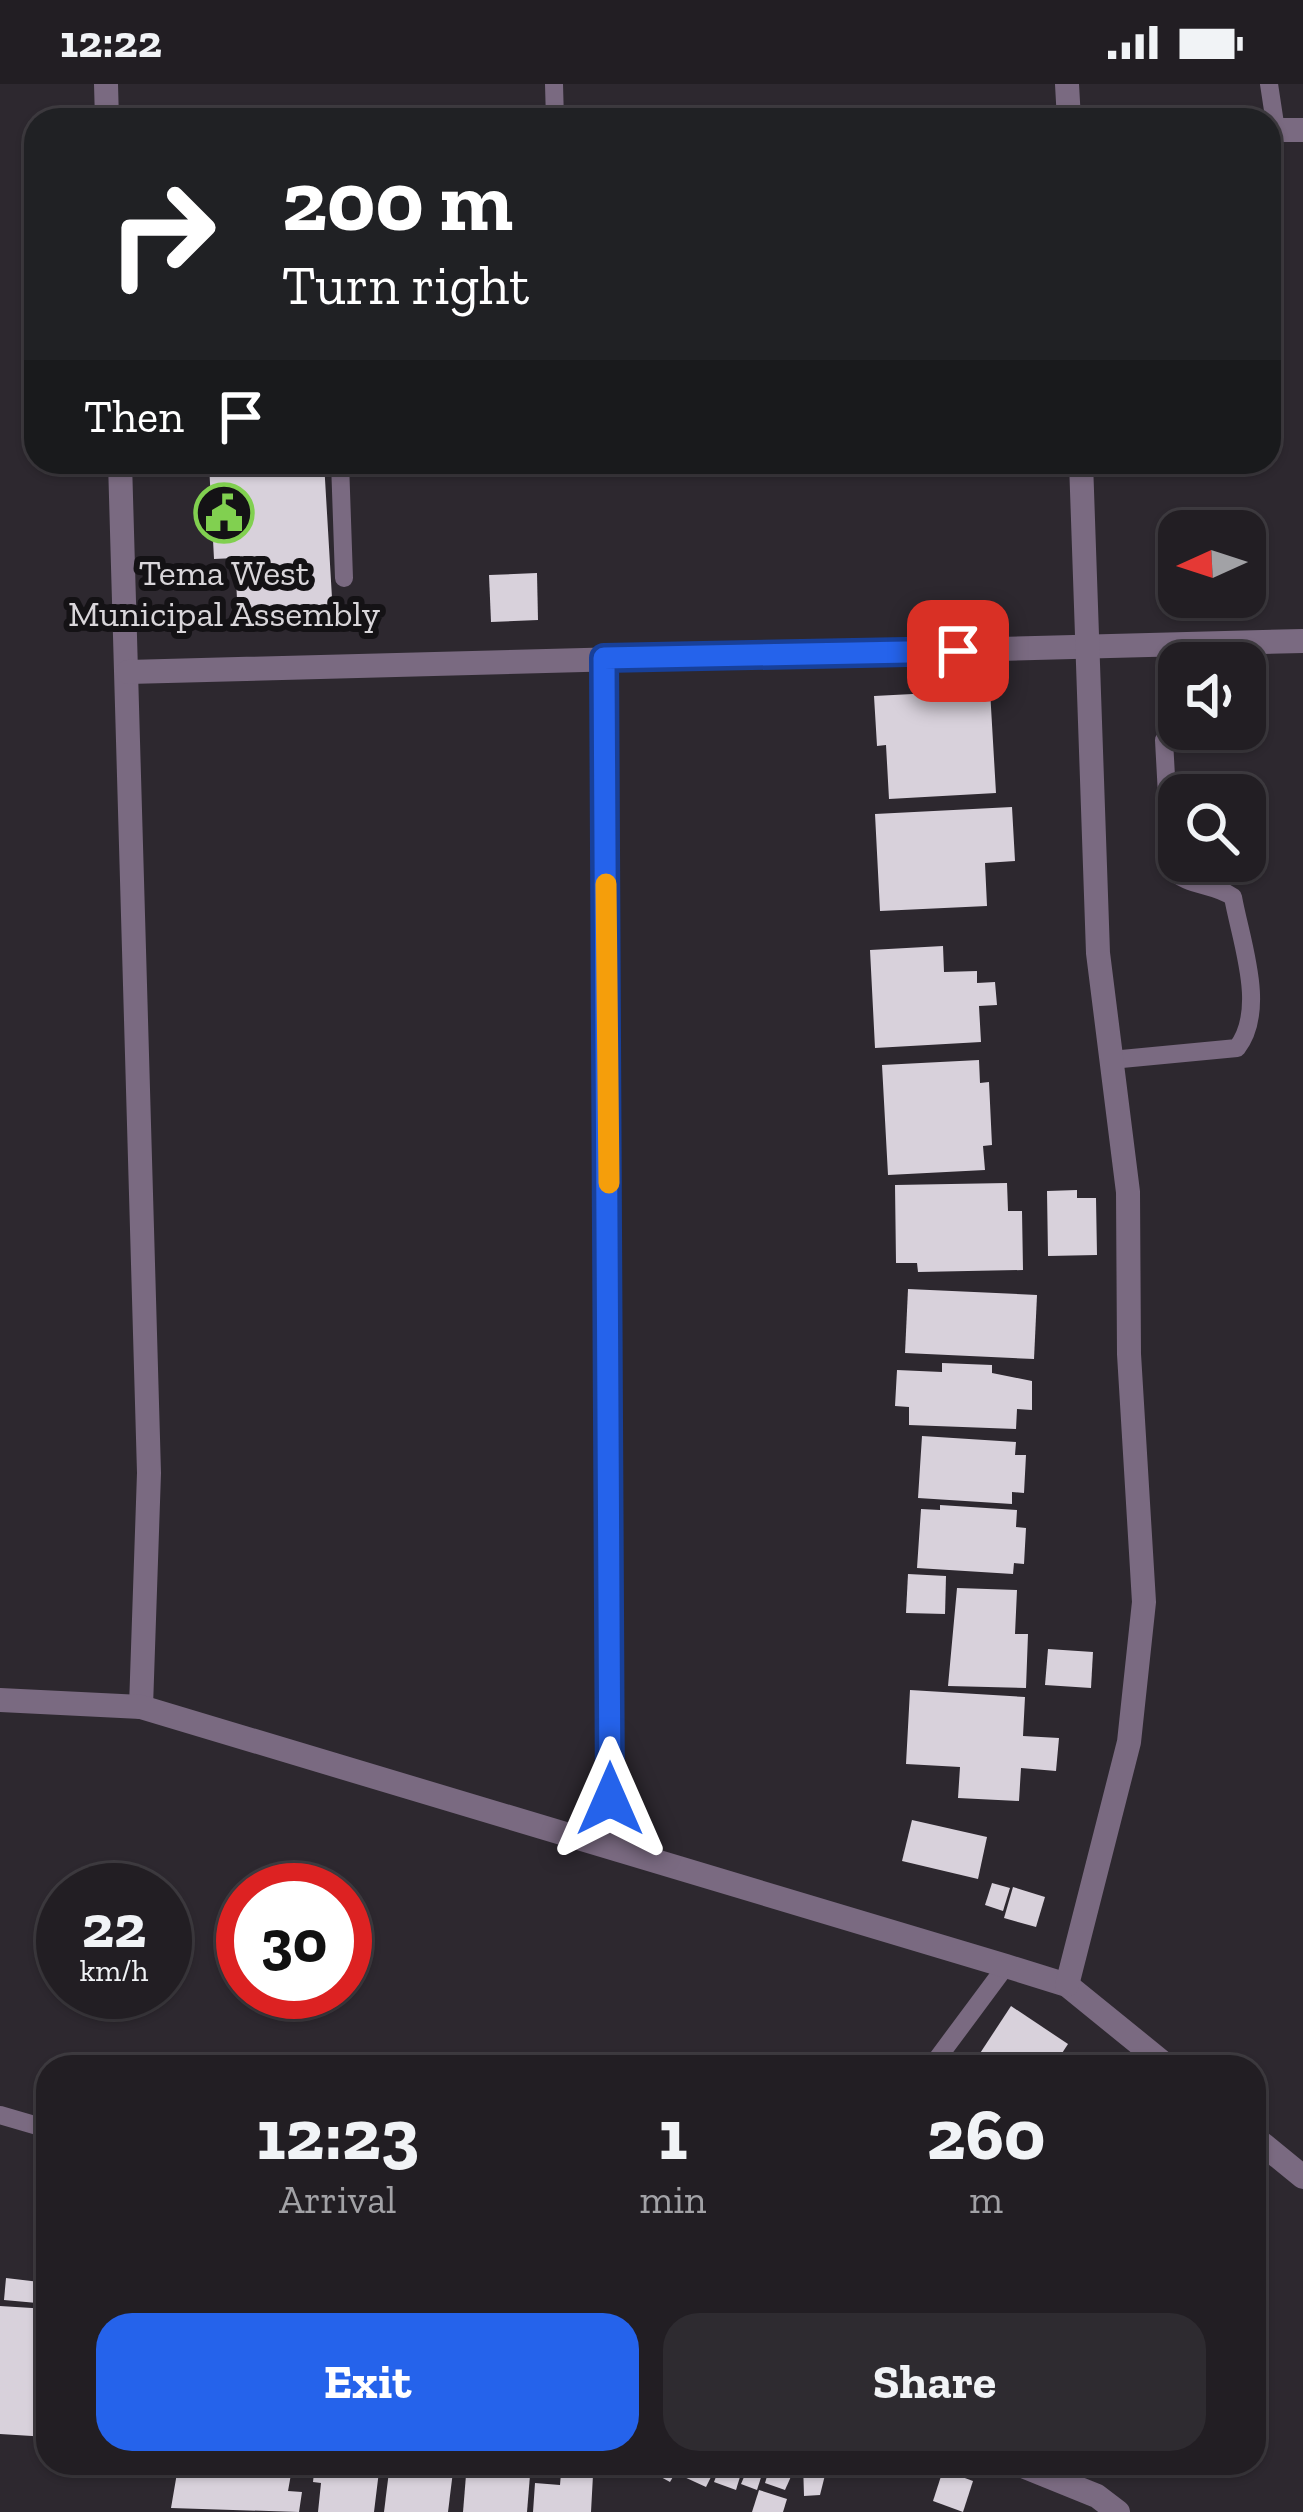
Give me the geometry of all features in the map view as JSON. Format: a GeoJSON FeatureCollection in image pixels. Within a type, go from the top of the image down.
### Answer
{"type":"FeatureCollection","features":[{"type":"Feature","properties":{"kind":"street"},"geometry":{"type":"LineString","coordinates":[[120,474],[149,1473],[141,1707]]}},
{"type":"Feature","properties":{"kind":"street"},"geometry":{"type":"LineString","coordinates":[[1067,1985],[1129,1742],[1144,1602],[1130,1354],[1128,1192],[1098,952],[1082,474]]}},
{"type":"Feature","properties":{"kind":"street"},"geometry":{"type":"LineString","coordinates":[[128,672],[1303,641]]}},
{"type":"Feature","properties":{"kind":"street"},"geometry":{"type":"LineString","coordinates":[[604,658],[610,1845]]}},
{"type":"Feature","properties":{"kind":"street"},"geometry":{"type":"LineString","coordinates":[[0,1700],[141,1707],[1006,1966],[1067,1985],[1153,2055]]}},
{"type":"Feature","properties":{"kind":"street"},"geometry":{"type":"LineString","coordinates":[[1266,2147],[1303,2176]]}},
{"type":"Feature","properties":{"kind":"street"},"geometry":{"type":"LineString","coordinates":[[1045,2475],[1097,2496],[1118,2512]]}},
{"type":"Feature","properties":{"kind":"lane"},"geometry":{"type":"LineString","coordinates":[[340,474],[344,578]]}},
{"type":"Feature","properties":{"kind":"lane"},"geometry":{"type":"LineString","coordinates":[[1112,1060],[1237,1048],[1248,1033],[1252,1011],[1233,897],[1218,886],[1179,878],[1171,869],[1165,750]]}},
{"type":"Feature","properties":{"kind":"lane"},"geometry":{"type":"LineString","coordinates":[[940,2055],[1006,1966]]}},
{"type":"Feature","properties":{"kind":"lane"},"geometry":{"type":"LineString","coordinates":[[0,2115],[36,2126]]}},
{"type":"Feature","properties":{"kind":"building"},"geometry":{"type":"Polygon","coordinates":[[[210,474],[325,474],[333,615],[238,620],[235,558],[214,559],[210,474]]]}},
{"type":"Feature","properties":{"kind":"building"},"geometry":{"type":"Polygon","coordinates":[[[537,573],[538,620],[491,622],[489,575],[537,573]]]}},
{"type":"Feature","properties":{"kind":"building"},"geometry":{"type":"Polygon","coordinates":[[[990,690],[996,793],[889,799],[886,745],[877,746],[874,696],[990,690]]]}},
{"type":"Feature","properties":{"kind":"building"},"geometry":{"type":"Polygon","coordinates":[[[1012,807],[1015,861],[985,863],[987,906],[880,911],[875,814],[1012,807]]]}},
{"type":"Feature","properties":{"kind":"building"},"geometry":{"type":"Polygon","coordinates":[[[943,946],[944,972],[977,971],[977,983],[995,982],[997,1005],[979,1006],[981,1042],[875,1048],[870,950],[943,946]]]}},
{"type":"Feature","properties":{"kind":"building"},"geometry":{"type":"Polygon","coordinates":[[[979,1060],[980,1083],[989,1082],[992,1145],[983,1146],[985,1170],[888,1175],[882,1065],[979,1060]]]}},
{"type":"Feature","properties":{"kind":"building"},"geometry":{"type":"Polygon","coordinates":[[[1007,1183],[1008,1211],[1022,1211],[1023,1270],[918,1272],[917,1263],[896,1263],[895,1185],[1007,1183]]]}},
{"type":"Feature","properties":{"kind":"building"},"geometry":{"type":"Polygon","coordinates":[[[1077,1190],[1077,1198],[1096,1198],[1097,1255],[1048,1256],[1047,1191],[1077,1190]]]}},
{"type":"Feature","properties":{"kind":"building"},"geometry":{"type":"Polygon","coordinates":[[[908,1289],[1037,1295],[1034,1359],[905,1353],[908,1289]]]}},
{"type":"Feature","properties":{"kind":"building"},"geometry":{"type":"Polygon","coordinates":[[[942,1363],[992,1365],[992,1373],[1032,1381],[1032,1410],[1017,1409],[1016,1429],[909,1425],[909,1407],[895,1406],[897,1370],[942,1372],[942,1363]]]}},
{"type":"Feature","properties":{"kind":"building"},"geometry":{"type":"Polygon","coordinates":[[[922,1436],[1016,1442],[1015,1455],[1026,1455],[1024,1493],[1012,1492],[1012,1504],[918,1498],[922,1436]]]}},
{"type":"Feature","properties":{"kind":"building"},"geometry":{"type":"Polygon","coordinates":[[[940,1505],[1017,1510],[1016,1527],[1026,1528],[1024,1564],[1014,1563],[1013,1574],[917,1568],[921,1509],[940,1510],[940,1505]]]}},
{"type":"Feature","properties":{"kind":"building"},"geometry":{"type":"Polygon","coordinates":[[[908,1574],[946,1576],[945,1614],[906,1613],[908,1574]]]}},
{"type":"Feature","properties":{"kind":"building"},"geometry":{"type":"Polygon","coordinates":[[[957,1588],[1017,1590],[1015,1634],[1028,1634],[1026,1688],[948,1686],[957,1588]]]}},
{"type":"Feature","properties":{"kind":"building"},"geometry":{"type":"Polygon","coordinates":[[[1048,1649],[1093,1652],[1091,1688],[1045,1685],[1048,1649]]]}},
{"type":"Feature","properties":{"kind":"building"},"geometry":{"type":"Polygon","coordinates":[[[910,1690],[1025,1697],[1023,1736],[1059,1738],[1056,1771],[1021,1768],[1019,1801],[958,1798],[960,1767],[906,1764],[910,1690]]]}},
{"type":"Feature","properties":{"kind":"building"},"geometry":{"type":"Polygon","coordinates":[[[912,1820],[987,1837],[978,1879],[902,1861],[912,1820]]]}},
{"type":"Feature","properties":{"kind":"building"},"geometry":{"type":"Polygon","coordinates":[[[992,1883],[1010,1888],[1003,1911],[985,1905],[992,1883]]]}},
{"type":"Feature","properties":{"kind":"building"},"geometry":{"type":"Polygon","coordinates":[[[1013,1887],[1045,1897],[1036,1927],[1004,1918],[1013,1887]]]}},
{"type":"Feature","properties":{"kind":"building"},"geometry":{"type":"Polygon","coordinates":[[[1011,2006],[1068,2044],[1061,2055],[979,2055],[1011,2006]]]}},
{"type":"Feature","properties":{"kind":"building"},"geometry":{"type":"Polygon","coordinates":[[[6,2278],[36,2282],[36,2303],[4,2300],[6,2278]]]}},
{"type":"Feature","properties":{"kind":"building"},"geometry":{"type":"Polygon","coordinates":[[[0,2306],[36,2308],[36,2436],[0,2434],[0,2306]]]}},
{"type":"Feature","properties":{"kind":"building"},"geometry":{"type":"Polygon","coordinates":[[[177,2475],[291,2475],[288,2491],[302,2492],[299,2512],[171,2508],[177,2475]]]}},
{"type":"Feature","properties":{"kind":"building"},"geometry":{"type":"Polygon","coordinates":[[[314,2475],[379,2475],[374,2512],[318,2512],[321,2483],[313,2482],[314,2475]]]}},
{"type":"Feature","properties":{"kind":"building"},"geometry":{"type":"Polygon","coordinates":[[[389,2475],[453,2475],[448,2512],[384,2512],[389,2475]]]}},
{"type":"Feature","properties":{"kind":"building"},"geometry":{"type":"Polygon","coordinates":[[[466,2475],[530,2475],[527,2512],[463,2512],[466,2475]]]}},
{"type":"Feature","properties":{"kind":"building"},"geometry":{"type":"Polygon","coordinates":[[[561,2475],[593,2475],[591,2512],[533,2512],[535,2483],[560,2485],[561,2475]]]}},
{"type":"Feature","properties":{"kind":"building"},"geometry":{"type":"Polygon","coordinates":[[[683,2475],[712,2475],[706,2487],[683,2475]]]}},
{"type":"Feature","properties":{"kind":"building"},"geometry":{"type":"Polygon","coordinates":[[[717,2475],[741,2475],[736,2490],[714,2482],[717,2475]]]}},
{"type":"Feature","properties":{"kind":"building"},"geometry":{"type":"Polygon","coordinates":[[[745,2475],[762,2475],[757,2490],[741,2484],[745,2475]]]}},
{"type":"Feature","properties":{"kind":"building"},"geometry":{"type":"Polygon","coordinates":[[[767,2475],[792,2475],[785,2490],[765,2483],[767,2475]]]}},
{"type":"Feature","properties":{"kind":"building"},"geometry":{"type":"Polygon","coordinates":[[[803,2475],[825,2475],[820,2495],[804,2496],[803,2475]]]}},
{"type":"Feature","properties":{"kind":"building"},"geometry":{"type":"Polygon","coordinates":[[[941,2475],[973,2481],[963,2512],[933,2501],[941,2475]]]}},
{"type":"Feature","properties":{"kind":"building"},"geometry":{"type":"Polygon","coordinates":[[[759,2490],[787,2499],[783,2512],[752,2512],[759,2490]]]}},
{"type":"Feature","properties":{"kind":"slow traffic"},"geometry":{"type":"LineString","coordinates":[[606,884],[609,1183]]}},
{"type":"Feature","properties":{"kind":"place","name":"Tema West Municipal Assembly"},"geometry":{"type":"Point","coordinates":[224,513]}},
{"type":"Feature","properties":{"kind":"route"},"geometry":{"type":"LineString","coordinates":[[610,1799],[604,658],[958,651]]}}]}
